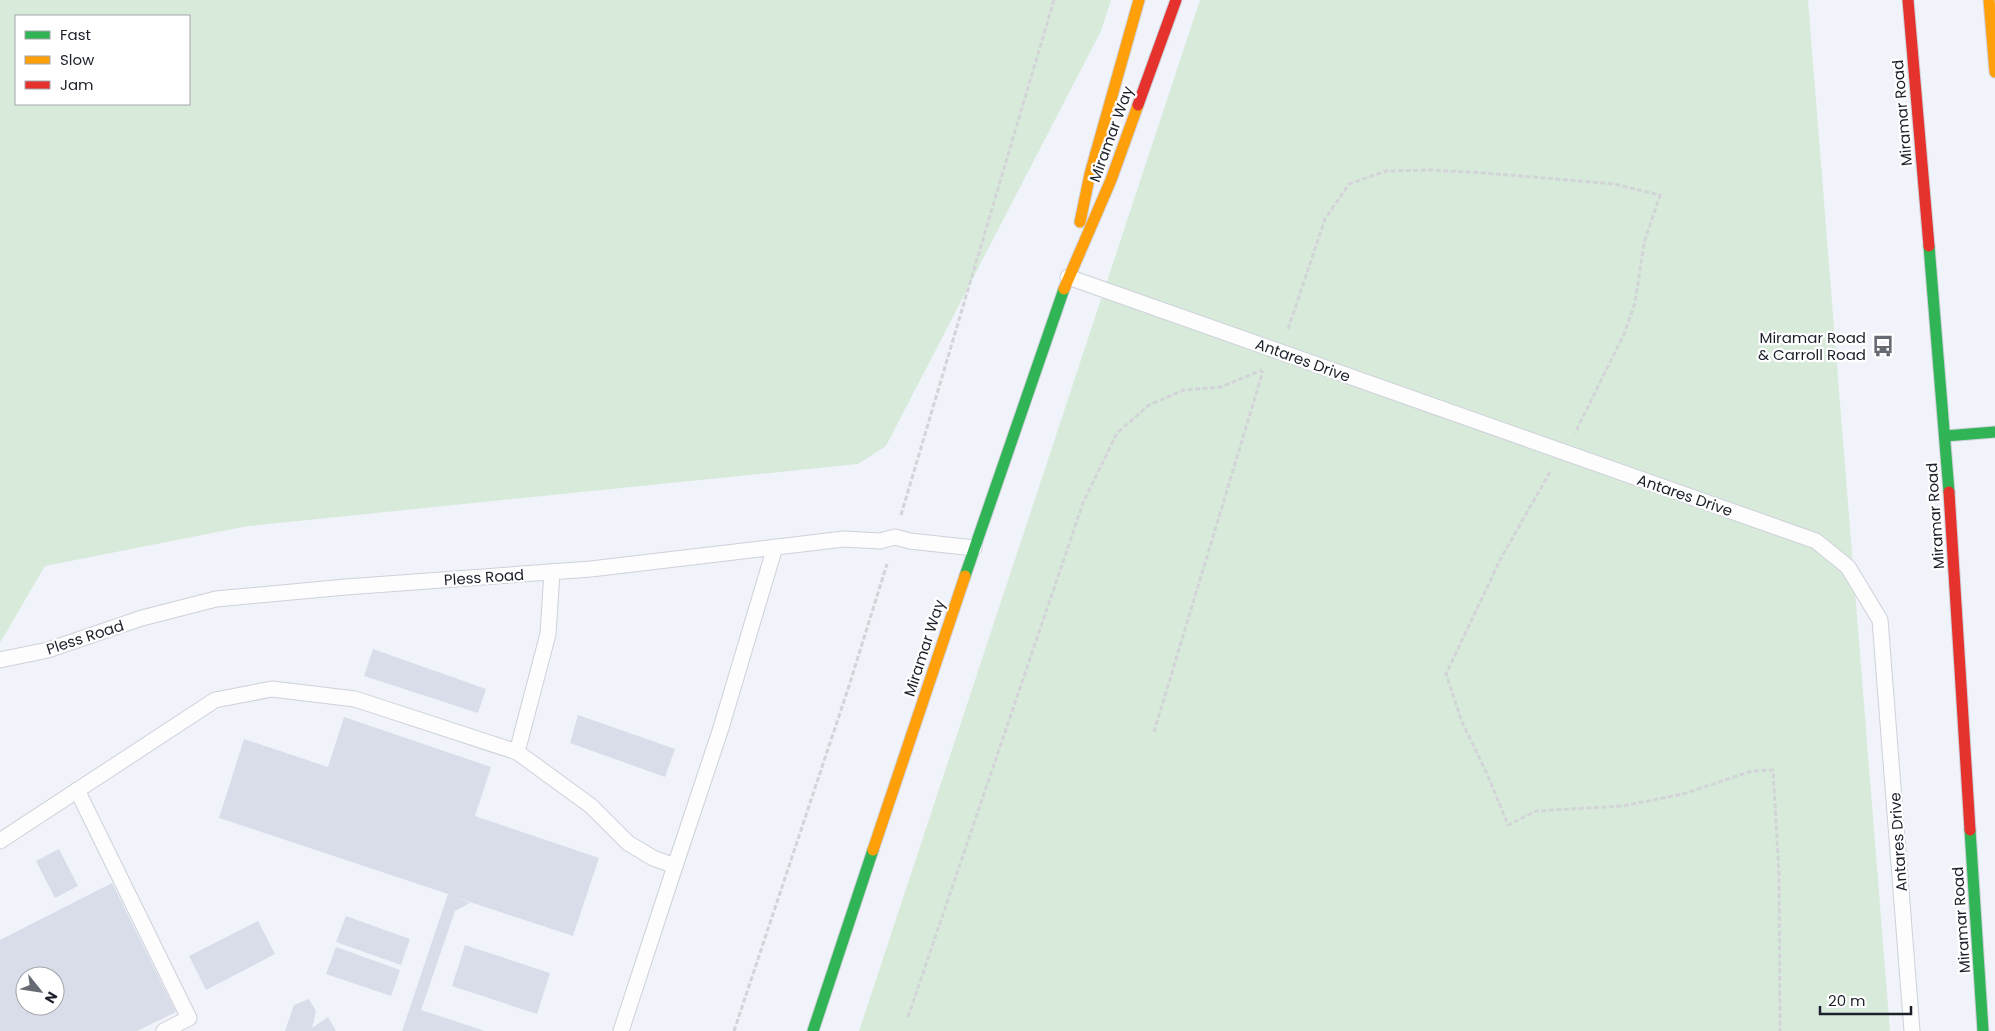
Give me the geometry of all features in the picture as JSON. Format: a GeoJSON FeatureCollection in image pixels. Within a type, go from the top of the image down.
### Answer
{"type":"FeatureCollection","features":[{"type":"Feature","properties":{"kind":"street","name":"Miramar Way"},"geometry":{"type":"LineString","coordinates":[[1068,277],[1090,174],[1138,0]]}},
{"type":"Feature","properties":{"kind":"street","name":"Miramar Way"},"geometry":{"type":"LineString","coordinates":[[813,1031],[974,548],[1068,277],[1111,180],[1176,0]]}},
{"type":"Feature","properties":{"kind":"street","name":"Miramar Road"},"geometry":{"type":"LineString","coordinates":[[1908,0],[1945,436],[1983,1031]]}},
{"type":"Feature","properties":{"kind":"street"},"geometry":{"type":"LineString","coordinates":[[1989,0],[1995,72]]}},
{"type":"Feature","properties":{"kind":"street"},"geometry":{"type":"LineString","coordinates":[[1945,436],[1995,432]]}},
{"type":"Feature","properties":{"kind":"lane","name":"Antares Drive"},"geometry":{"type":"LineString","coordinates":[[1068,277],[1816,541],[1848,567],[1880,620],[1912,1031]]}},
{"type":"Feature","properties":{"kind":"lane","name":"Pless Road"},"geometry":{"type":"LineString","coordinates":[[0,660],[48,650],[142,618],[216,599],[346,587],[591,569],[844,539],[880,540],[895,537],[910,542],[974,548]]}},
{"type":"Feature","properties":{"kind":"lane"},"geometry":{"type":"LineString","coordinates":[[621,1031],[721,728],[775,547]]}},
{"type":"Feature","properties":{"kind":"lane"},"geometry":{"type":"LineString","coordinates":[[517,752],[548,634],[552,572]]}},
{"type":"Feature","properties":{"kind":"lane"},"geometry":{"type":"LineString","coordinates":[[0,841],[215,700],[272,689],[355,699],[517,752],[591,806],[628,843],[653,858],[675,866]]}},
{"type":"Feature","properties":{"kind":"lane"},"geometry":{"type":"LineString","coordinates":[[77,790],[189,1018],[164,1031]]}},
{"type":"Feature","properties":{"kind":"path"},"geometry":{"type":"LineString","coordinates":[[1154,732],[1263,370],[1286,334],[1325,219],[1349,184],[1386,171],[1431,170],[1614,184],[1660,195],[1644,243],[1635,303],[1624,334],[1576,431],[1536,494],[1502,558],[1446,674],[1462,722],[1488,776],[1508,825],[1536,811],[1622,806],[1683,794],[1752,771],[1773,770],[1779,874],[1780,1031]]}},
{"type":"Feature","properties":{"kind":"path"},"geometry":{"type":"LineString","coordinates":[[908,1017],[1083,503],[1117,433],[1149,406],[1184,390],[1220,387],[1263,370]]}},
{"type":"Feature","properties":{"kind":"green space"},"geometry":{"type":"Polygon","coordinates":[[[0,0],[1111,0],[1101,31],[886,446],[858,464],[248,526],[45,566],[0,643],[0,0]]]}},
{"type":"Feature","properties":{"kind":"green space"},"geometry":{"type":"Polygon","coordinates":[[[1200,0],[1808,0],[1890,1031],[859,1031],[1200,0]]]}},
{"type":"Feature","properties":{"kind":"building"},"geometry":{"type":"Polygon","coordinates":[[[373,649],[486,689],[478,713],[364,676],[373,649]]]}},
{"type":"Feature","properties":{"kind":"building"},"geometry":{"type":"Polygon","coordinates":[[[578,715],[675,749],[665,777],[570,743],[578,715]]]}},
{"type":"Feature","properties":{"kind":"building"},"geometry":{"type":"Polygon","coordinates":[[[344,717],[491,767],[475,816],[599,858],[573,936],[455,897],[470,903],[455,911],[421,1010],[485,1031],[402,1031],[448,894],[219,818],[244,739],[328,767],[344,717]]]}},
{"type":"Feature","properties":{"kind":"building"},"geometry":{"type":"Polygon","coordinates":[[[59,849],[78,886],[55,898],[36,861],[59,849]]]}},
{"type":"Feature","properties":{"kind":"building"},"geometry":{"type":"Polygon","coordinates":[[[112,883],[176,1012],[137,1031],[0,1031],[0,940],[112,883]]]}},
{"type":"Feature","properties":{"kind":"building"},"geometry":{"type":"Polygon","coordinates":[[[346,916],[410,939],[401,965],[336,942],[346,916]]]}},
{"type":"Feature","properties":{"kind":"building"},"geometry":{"type":"Polygon","coordinates":[[[258,921],[275,954],[206,990],[189,956],[258,921]]]}},
{"type":"Feature","properties":{"kind":"building"},"geometry":{"type":"Polygon","coordinates":[[[465,945],[550,973],[537,1014],[452,986],[465,945]]]}},
{"type":"Feature","properties":{"kind":"building"},"geometry":{"type":"Polygon","coordinates":[[[336,947],[400,970],[391,996],[326,974],[336,947]]]}},
{"type":"Feature","properties":{"kind":"building"},"geometry":{"type":"Polygon","coordinates":[[[309,999],[316,1011],[312,1028],[328,1017],[336,1031],[285,1031],[294,1005],[309,999]]]}},
{"type":"Feature","properties":{"kind":"traffic: fast"},"geometry":{"type":"LineString","coordinates":[[1929,246],[1949,492]]}},
{"type":"Feature","properties":{"kind":"traffic: fast"},"geometry":{"type":"LineString","coordinates":[[965,576],[1064,289]]}},
{"type":"Feature","properties":{"kind":"traffic: fast"},"geometry":{"type":"LineString","coordinates":[[1945,436],[1995,432]]}},
{"type":"Feature","properties":{"kind":"traffic: fast"},"geometry":{"type":"LineString","coordinates":[[1970,830],[1983,1031]]}},
{"type":"Feature","properties":{"kind":"traffic: fast"},"geometry":{"type":"LineString","coordinates":[[813,1031],[873,850]]}},
{"type":"Feature","properties":{"kind":"traffic: slow"},"geometry":{"type":"LineString","coordinates":[[1080,222],[1090,174],[1139,0]]}},
{"type":"Feature","properties":{"kind":"traffic: slow"},"geometry":{"type":"LineString","coordinates":[[1989,0],[1995,72]]}},
{"type":"Feature","properties":{"kind":"traffic: slow"},"geometry":{"type":"LineString","coordinates":[[1064,289],[1111,180],[1138,105]]}},
{"type":"Feature","properties":{"kind":"traffic: slow"},"geometry":{"type":"LineString","coordinates":[[873,850],[965,576]]}},
{"type":"Feature","properties":{"kind":"traffic: jam"},"geometry":{"type":"LineString","coordinates":[[1138,105],[1176,0]]}},
{"type":"Feature","properties":{"kind":"traffic: jam"},"geometry":{"type":"LineString","coordinates":[[1908,0],[1929,246]]}},
{"type":"Feature","properties":{"kind":"traffic: jam"},"geometry":{"type":"LineString","coordinates":[[1949,492],[1970,830]]}},
{"type":"Feature","properties":{"kind":"place","name":"Miramar Road & Carroll Road"},"geometry":{"type":"Point","coordinates":[1883,346]}}]}
